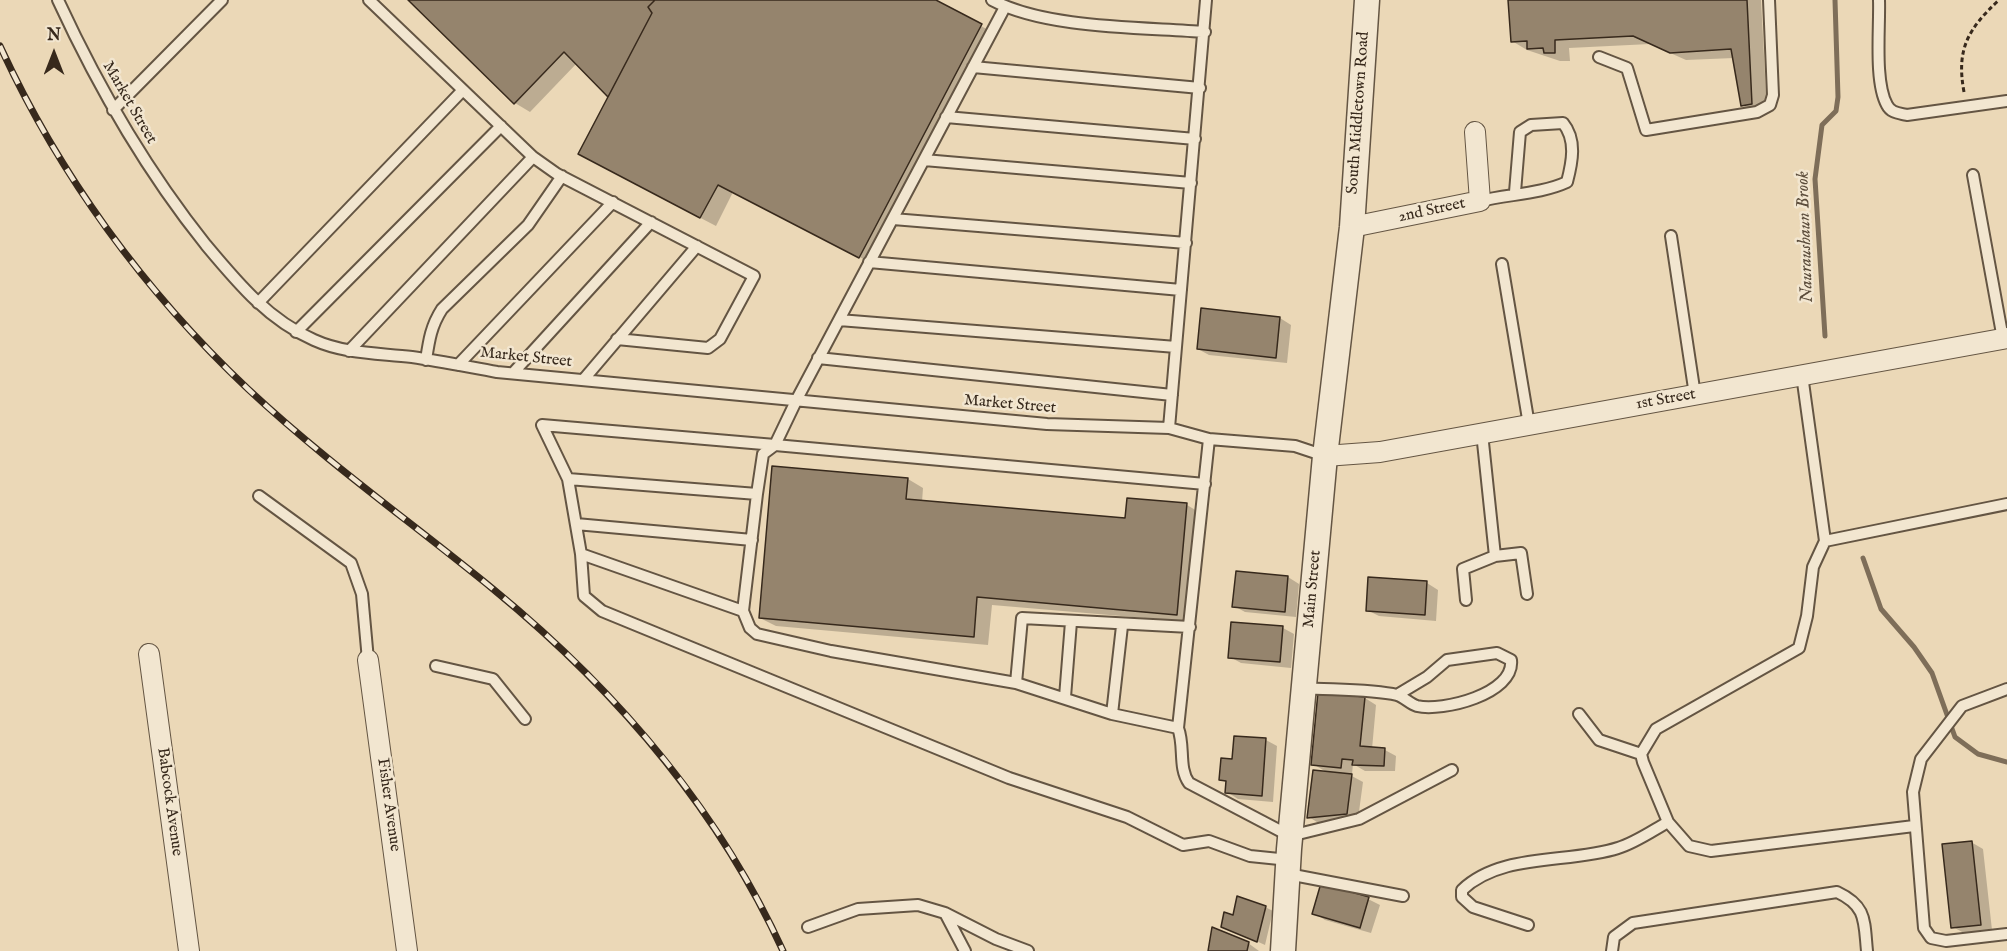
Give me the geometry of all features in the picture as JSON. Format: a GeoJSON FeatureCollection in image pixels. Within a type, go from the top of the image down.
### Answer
{"type":"FeatureCollection","features":[{"type":"Feature","properties":{"kind":"street","name":"South Middletown Road"},"geometry":{"type":"LineString","coordinates":[[1352,227],[1367,0]]}},
{"type":"Feature","properties":{"kind":"street","name":"2nd Street"},"geometry":{"type":"LineString","coordinates":[[1352,227],[1480,201],[1475,132]]}},
{"type":"Feature","properties":{"kind":"street","name":"Main Street"},"geometry":{"type":"LineString","coordinates":[[1283,951],[1290,836],[1325,456],[1352,227]]}},
{"type":"Feature","properties":{"kind":"street","name":"1st Street"},"geometry":{"type":"LineString","coordinates":[[1325,456],[1380,452],[2005,338]]}},
{"type":"Feature","properties":{"kind":"street","name":"Babcock Avenue"},"geometry":{"type":"LineString","coordinates":[[149,654],[189,951]]}},
{"type":"Feature","properties":{"kind":"street","name":"Fisher Avenue"},"geometry":{"type":"LineString","coordinates":[[368,660],[407,951]]}},
{"type":"Feature","properties":{"kind":"lane","name":"Market Street"},"geometry":{"type":"LineString","coordinates":[[58,0],[114,110],[189,222],[258,303],[296,332],[315,341],[349,351],[513,373],[1047,424],[1169,428],[1209,439],[1295,446],[1325,456]]}},
{"type":"Feature","properties":{"kind":"lane"},"geometry":{"type":"LineString","coordinates":[[114,110],[222,0]]}},
{"type":"Feature","properties":{"kind":"lane"},"geometry":{"type":"LineString","coordinates":[[369,0],[533,157],[562,176],[754,276],[720,339],[708,348],[617,339]]}},
{"type":"Feature","properties":{"kind":"lane"},"geometry":{"type":"LineString","coordinates":[[992,0],[1005,7],[1053,20],[1205,32]]}},
{"type":"Feature","properties":{"kind":"lane"},"geometry":{"type":"LineString","coordinates":[[1169,428],[1206,0]]}},
{"type":"Feature","properties":{"kind":"lane"},"geometry":{"type":"LineString","coordinates":[[1599,57],[1627,68],[1646,130],[1757,112],[1770,105],[1773,95],[1769,0]]}},
{"type":"Feature","properties":{"kind":"lane"},"geometry":{"type":"LineString","coordinates":[[1879,0],[1881,83],[1887,104],[1893,112],[1907,115],[2007,101]]}},
{"type":"Feature","properties":{"kind":"lane"},"geometry":{"type":"LineString","coordinates":[[1005,7],[818,358],[775,445],[763,454],[743,611],[750,628],[757,634],[831,651],[1016,683],[1112,714],[1178,728]]}},
{"type":"Feature","properties":{"kind":"lane"},"geometry":{"type":"LineString","coordinates":[[973,67],[1200,88]]}},
{"type":"Feature","properties":{"kind":"lane"},"geometry":{"type":"LineString","coordinates":[[258,303],[463,90]]}},
{"type":"Feature","properties":{"kind":"lane"},"geometry":{"type":"LineString","coordinates":[[946,117],[1195,139]]}},
{"type":"Feature","properties":{"kind":"lane"},"geometry":{"type":"LineString","coordinates":[[1480,201],[1515,192],[1553,189],[1568,182],[1572,161],[1571,140],[1563,123],[1531,125],[1520,132],[1515,192]]}},
{"type":"Feature","properties":{"kind":"lane"},"geometry":{"type":"LineString","coordinates":[[296,332],[501,126]]}},
{"type":"Feature","properties":{"kind":"lane"},"geometry":{"type":"LineString","coordinates":[[349,351],[533,157]]}},
{"type":"Feature","properties":{"kind":"lane"},"geometry":{"type":"LineString","coordinates":[[924,160],[1191,183]]}},
{"type":"Feature","properties":{"kind":"lane"},"geometry":{"type":"LineString","coordinates":[[1973,175],[2005,338]]}},
{"type":"Feature","properties":{"kind":"lane"},"geometry":{"type":"LineString","coordinates":[[426,360],[431,328],[442,309],[528,225],[562,176]]}},
{"type":"Feature","properties":{"kind":"lane"},"geometry":{"type":"LineString","coordinates":[[458,366],[613,202]]}},
{"type":"Feature","properties":{"kind":"lane"},"geometry":{"type":"LineString","coordinates":[[892,219],[1186,243]]}},
{"type":"Feature","properties":{"kind":"lane"},"geometry":{"type":"LineString","coordinates":[[513,373],[651,222]]}},
{"type":"Feature","properties":{"kind":"lane"},"geometry":{"type":"LineString","coordinates":[[1671,236],[1695,395]]}},
{"type":"Feature","properties":{"kind":"lane"},"geometry":{"type":"LineString","coordinates":[[584,379],[697,246]]}},
{"type":"Feature","properties":{"kind":"lane"},"geometry":{"type":"LineString","coordinates":[[870,262],[1182,290]]}},
{"type":"Feature","properties":{"kind":"lane"},"geometry":{"type":"LineString","coordinates":[[1502,264],[1529,425]]}},
{"type":"Feature","properties":{"kind":"lane"},"geometry":{"type":"LineString","coordinates":[[839,320],[1176,347]]}},
{"type":"Feature","properties":{"kind":"lane"},"geometry":{"type":"LineString","coordinates":[[818,358],[1172,395]]}},
{"type":"Feature","properties":{"kind":"lane"},"geometry":{"type":"LineString","coordinates":[[1641,754],[1656,729],[1799,648],[1807,616],[1813,567],[1825,541],[1802,375]]}},
{"type":"Feature","properties":{"kind":"lane"},"geometry":{"type":"LineString","coordinates":[[1205,484],[542,425],[568,479],[581,554],[584,596],[602,611],[1009,778],[1127,817],[1183,845],[1209,841],[1250,856],[1403,896]]}},
{"type":"Feature","properties":{"kind":"lane"},"geometry":{"type":"LineString","coordinates":[[1482,433],[1495,556]]}},
{"type":"Feature","properties":{"kind":"lane"},"geometry":{"type":"LineString","coordinates":[[1209,439],[1178,728],[1182,738],[1185,776],[1189,783],[1290,836],[1359,819],[1452,770]]}},
{"type":"Feature","properties":{"kind":"lane"},"geometry":{"type":"LineString","coordinates":[[568,479],[757,494]]}},
{"type":"Feature","properties":{"kind":"lane"},"geometry":{"type":"LineString","coordinates":[[259,496],[351,563],[362,594],[368,660]]}},
{"type":"Feature","properties":{"kind":"lane"},"geometry":{"type":"LineString","coordinates":[[1825,541],[2007,504]]}},
{"type":"Feature","properties":{"kind":"lane"},"geometry":{"type":"LineString","coordinates":[[576,524],[752,540]]}},
{"type":"Feature","properties":{"kind":"lane"},"geometry":{"type":"LineString","coordinates":[[1466,600],[1463,570],[1495,556],[1521,553],[1527,594]]}},
{"type":"Feature","properties":{"kind":"lane"},"geometry":{"type":"LineString","coordinates":[[581,554],[743,611]]}},
{"type":"Feature","properties":{"kind":"lane"},"geometry":{"type":"LineString","coordinates":[[1016,683],[1022,618],[1122,626],[1190,627]]}},
{"type":"Feature","properties":{"kind":"lane"},"geometry":{"type":"LineString","coordinates":[[1065,697],[1071,622]]}},
{"type":"Feature","properties":{"kind":"lane"},"geometry":{"type":"LineString","coordinates":[[1112,714],[1122,626]]}},
{"type":"Feature","properties":{"kind":"lane"},"geometry":{"type":"LineString","coordinates":[[1304,688],[1397,695],[1418,706],[1451,704],[1480,697],[1502,684],[1512,668],[1510,660],[1497,653],[1447,660],[1438,665],[1427,677],[1397,695]]}},
{"type":"Feature","properties":{"kind":"lane"},"geometry":{"type":"LineString","coordinates":[[436,666],[493,679],[525,719]]}},
{"type":"Feature","properties":{"kind":"lane"},"geometry":{"type":"LineString","coordinates":[[2007,689],[1962,706],[1921,759],[1913,792],[1924,928],[1931,938],[1946,941],[2007,934]]}},
{"type":"Feature","properties":{"kind":"lane"},"geometry":{"type":"LineString","coordinates":[[1579,714],[1599,740],[1641,754],[1668,822],[1689,846],[1711,851],[1914,826]]}},
{"type":"Feature","properties":{"kind":"lane"},"geometry":{"type":"LineString","coordinates":[[1528,925],[1473,907],[1462,897],[1462,890],[1470,882],[1516,865],[1619,848],[1668,822]]}},
{"type":"Feature","properties":{"kind":"lane"},"geometry":{"type":"LineString","coordinates":[[1612,951],[1614,938],[1634,922],[1837,892],[1854,900],[1863,919],[1867,951]]}},
{"type":"Feature","properties":{"kind":"lane"},"geometry":{"type":"LineString","coordinates":[[808,927],[858,909],[909,904],[945,913],[996,939],[1027,951]]}},
{"type":"Feature","properties":{"kind":"lane"},"geometry":{"type":"LineString","coordinates":[[945,913],[966,951]]}},
{"type":"Feature","properties":{"kind":"path"},"geometry":{"type":"LineString","coordinates":[[1964,92],[1961,51],[1979,19],[1999,0]]}},
{"type":"Feature","properties":{"kind":"building"},"geometry":{"type":"Polygon","coordinates":[[[408,0],[655,0],[648,7],[652,13],[608,97],[564,52],[514,104],[408,0]]]}},
{"type":"Feature","properties":{"kind":"building"},"geometry":{"type":"Polygon","coordinates":[[[655,0],[936,0],[982,24],[859,258],[718,185],[700,218],[578,154],[652,13],[648,7],[655,0]]]}},
{"type":"Feature","properties":{"kind":"building"},"geometry":{"type":"Polygon","coordinates":[[[1508,0],[1747,0],[1752,104],[1741,106],[1731,49],[1670,53],[1633,36],[1555,40],[1555,53],[1544,53],[1543,48],[1527,49],[1527,41],[1511,42],[1508,0]]]}},
{"type":"Feature","properties":{"kind":"building"},"geometry":{"type":"Polygon","coordinates":[[[1201,308],[1280,317],[1276,358],[1197,349],[1201,308]]]}},
{"type":"Feature","properties":{"kind":"building"},"geometry":{"type":"Polygon","coordinates":[[[772,466],[908,478],[906,499],[1125,518],[1127,498],[1187,503],[1177,615],[977,597],[974,637],[759,618],[772,466]]]}},
{"type":"Feature","properties":{"kind":"building"},"geometry":{"type":"Polygon","coordinates":[[[1236,571],[1288,576],[1285,612],[1232,607],[1236,571]]]}},
{"type":"Feature","properties":{"kind":"building"},"geometry":{"type":"Polygon","coordinates":[[[1368,577],[1427,581],[1425,615],[1366,611],[1368,577]]]}},
{"type":"Feature","properties":{"kind":"building"},"geometry":{"type":"Polygon","coordinates":[[[1231,622],[1283,626],[1280,662],[1228,658],[1231,622]]]}},
{"type":"Feature","properties":{"kind":"building"},"geometry":{"type":"Polygon","coordinates":[[[1318,692],[1365,697],[1360,746],[1385,748],[1384,766],[1352,765],[1353,760],[1342,759],[1341,768],[1311,765],[1318,692]]]}},
{"type":"Feature","properties":{"kind":"building"},"geometry":{"type":"Polygon","coordinates":[[[1234,736],[1266,738],[1262,796],[1225,793],[1226,781],[1219,780],[1221,758],[1232,759],[1234,736]]]}},
{"type":"Feature","properties":{"kind":"building"},"geometry":{"type":"Polygon","coordinates":[[[1313,770],[1352,774],[1347,814],[1307,818],[1313,770]]]}},
{"type":"Feature","properties":{"kind":"building"},"geometry":{"type":"Polygon","coordinates":[[[1972,841],[1981,925],[1951,928],[1942,844],[1972,841]]]}},
{"type":"Feature","properties":{"kind":"building"},"geometry":{"type":"Polygon","coordinates":[[[1321,883],[1369,897],[1360,928],[1312,914],[1321,883]]]}},
{"type":"Feature","properties":{"kind":"building"},"geometry":{"type":"Polygon","coordinates":[[[1237,896],[1266,906],[1257,942],[1221,927],[1224,912],[1233,915],[1237,896]]]}},
{"type":"Feature","properties":{"kind":"building"},"geometry":{"type":"Polygon","coordinates":[[[1212,927],[1249,942],[1247,951],[1208,951],[1212,927]]]}},
{"type":"Feature","properties":{"kind":"waterway","name":"Nauraushaun Brook"},"geometry":{"type":"LineString","coordinates":[[1825,336],[1815,179],[1822,125],[1836,111],[1838,97],[1835,0]]}},
{"type":"Feature","properties":{"kind":"waterway","name":"Nauraushaun Brook"},"geometry":{"type":"LineString","coordinates":[[1863,558],[1881,609],[1914,647],[1932,673],[1955,737],[1978,754],[2007,762]]}},
{"type":"Feature","properties":{"kind":"railway"},"geometry":{"type":"LineString","coordinates":[[0,46],[23,94],[77,186],[140,272],[174,313],[210,352],[277,416],[538,627],[621,709],[659,753],[727,847],[757,898],[783,951]]}}]}
